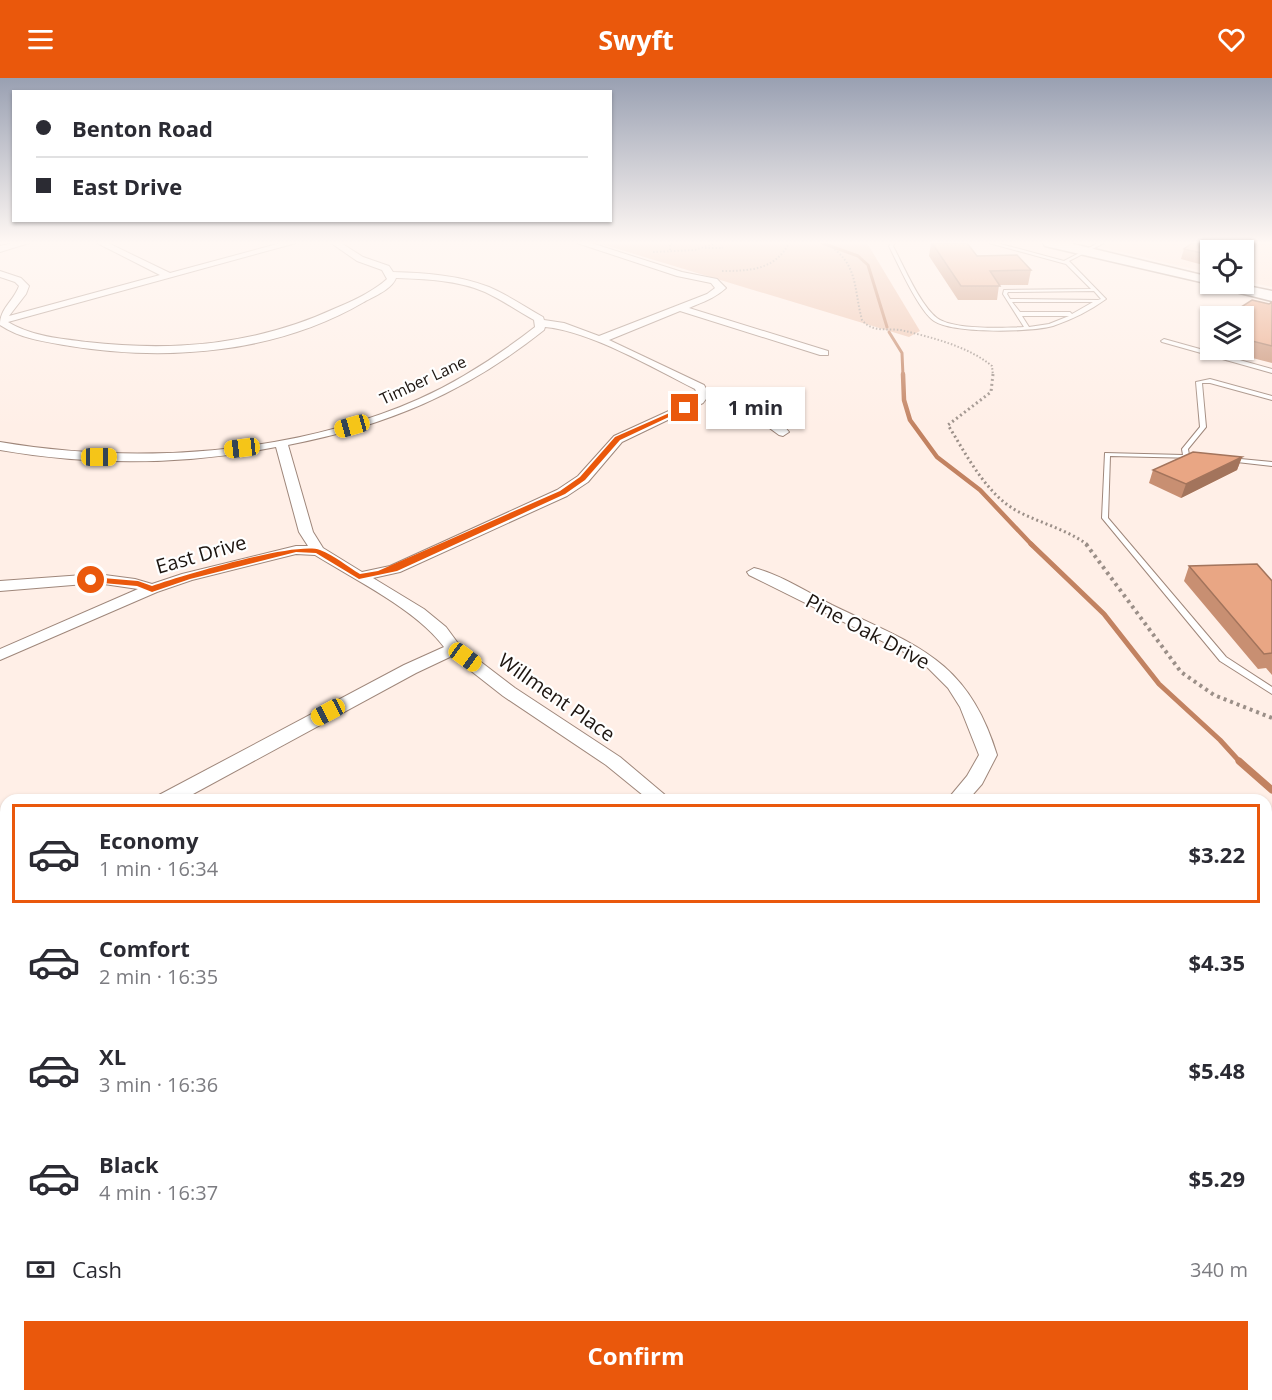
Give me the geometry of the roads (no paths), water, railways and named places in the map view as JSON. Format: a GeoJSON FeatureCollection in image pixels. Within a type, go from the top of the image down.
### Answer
{"type":"FeatureCollection","features":[{"type":"Feature","properties":{"kind":"street"},"geometry":{"type":"LineString","coordinates":[[0,321],[13,305]]}},
{"type":"Feature","properties":{"kind":"street"},"geometry":{"type":"LineString","coordinates":[[0,321],[61,305]]}},
{"type":"Feature","properties":{"kind":"street"},"geometry":{"type":"LineString","coordinates":[[0,321],[22,332],[66,342],[117,350],[153,352],[221,348],[259,340],[339,311],[350,305]]}},
{"type":"Feature","properties":{"kind":"street"},"geometry":{"type":"LineString","coordinates":[[514,305],[539,319],[540,323],[560,325],[598,339],[686,379],[700,387],[703,394],[765,417],[778,425],[783,432]]}},
{"type":"Feature","properties":{"kind":"street"},"geometry":{"type":"LineString","coordinates":[[598,339],[688,305]]}},
{"type":"Feature","properties":{"kind":"street"},"geometry":{"type":"LineString","coordinates":[[680,308],[824,353]]}},
{"type":"Feature","properties":{"kind":"street","name":"Timber Lane"},"geometry":{"type":"LineString","coordinates":[[0,446],[42,454],[80,457],[160,457],[281,443],[329,433],[409,408],[477,373],[540,328],[540,323]]}},
{"type":"Feature","properties":{"kind":"street"},"geometry":{"type":"LineString","coordinates":[[359,577],[394,569],[562,493],[583,479],[618,439],[699,401],[703,394]]}},
{"type":"Feature","properties":{"kind":"street","name":"Willment Place"},"geometry":{"type":"LineString","coordinates":[[281,443],[306,532],[318,551],[418,612],[440,630],[454,649],[509,692],[613,761],[654,794]]}},
{"type":"Feature","properties":{"kind":"street","name":"East Drive"},"geometry":{"type":"LineString","coordinates":[[0,655],[152,589],[187,577],[296,550],[318,551]]}},
{"type":"Feature","properties":{"kind":"street","name":"Pine Oak Drive"},"geometry":{"type":"LineString","coordinates":[[754,572],[914,651],[938,667],[954,684],[983,735],[988,755],[975,780],[962,794]]}},
{"type":"Feature","properties":{"kind":"street"},"geometry":{"type":"LineString","coordinates":[[0,586],[91,580],[138,583],[152,589]]}},
{"type":"Feature","properties":{"kind":"street"},"geometry":{"type":"LineString","coordinates":[[177,794],[410,669],[454,649]]}},
{"type":"Feature","properties":{"kind":"lane"},"geometry":{"type":"LineString","coordinates":[[925,305],[934,319],[952,326],[968,328],[1050,325],[1091,305]]}},
{"type":"Feature","properties":{"kind":"lane"},"geometry":{"type":"LineString","coordinates":[[1012,305],[1027,327]]}},
{"type":"Feature","properties":{"kind":"lane"},"geometry":{"type":"LineString","coordinates":[[1018,314],[1073,314]]}},
{"type":"Feature","properties":{"kind":"lane"},"geometry":{"type":"LineString","coordinates":[[1164,341],[1272,371]]}},
{"type":"Feature","properties":{"kind":"lane"},"geometry":{"type":"LineString","coordinates":[[1186,456],[1185,449],[1203,427],[1199,382],[1201,380],[1272,398]]}},
{"type":"Feature","properties":{"kind":"lane"},"geometry":{"type":"LineString","coordinates":[[1209,458],[1107,453],[1105,518],[1223,659],[1272,691]]}},
{"type":"Feature","properties":{"kind":"lane"},"geometry":{"type":"LineString","coordinates":[[1220,459],[1272,464]]}},
{"type":"Feature","properties":{"kind":"waterway"},"geometry":{"type":"LineString","coordinates":[[880,305],[887,327]]}},
{"type":"Feature","properties":{"kind":"waterway"},"geometry":{"type":"LineString","coordinates":[[889,332],[902,353],[903,376]]}},
{"type":"Feature","properties":{"kind":"waterway"},"geometry":{"type":"LineString","coordinates":[[903,374],[904,400],[910,420],[937,457],[980,490],[1032,545]]}},
{"type":"Feature","properties":{"kind":"waterway"},"geometry":{"type":"LineString","coordinates":[[1032,545],[1104,614],[1159,684],[1220,740],[1239,761]]}},
{"type":"Feature","properties":{"kind":"waterway"},"geometry":{"type":"LineString","coordinates":[[1239,761],[1272,790]]}}]}
